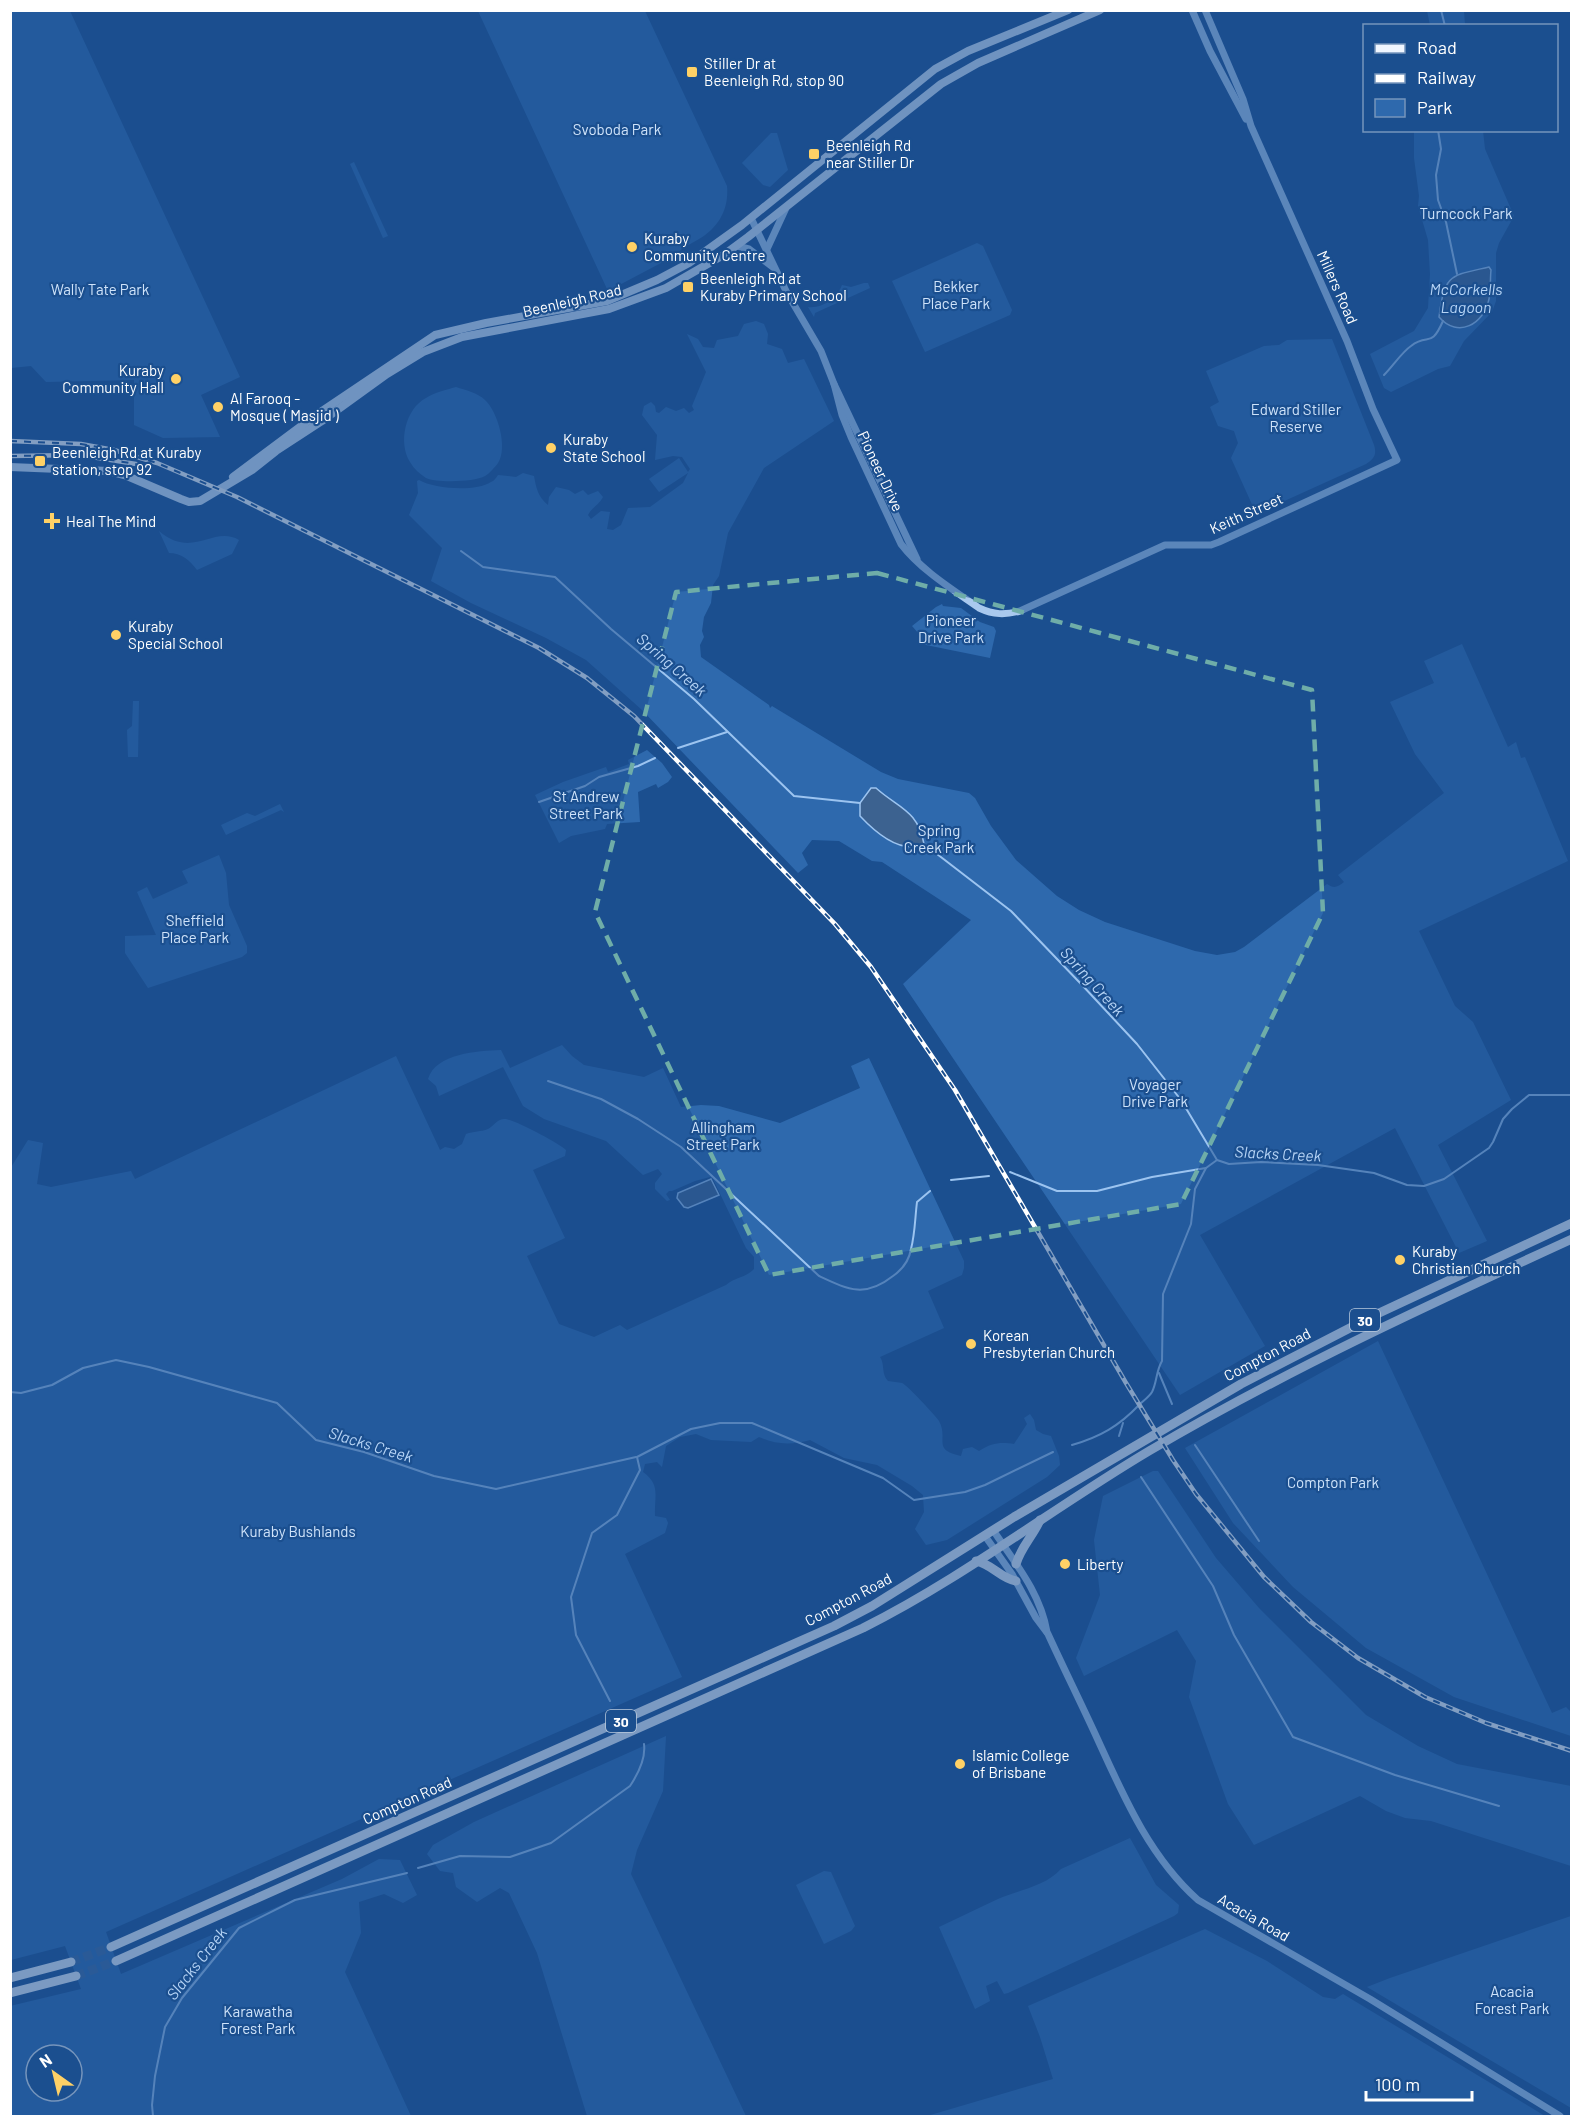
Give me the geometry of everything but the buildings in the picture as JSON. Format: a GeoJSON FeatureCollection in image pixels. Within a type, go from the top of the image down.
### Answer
{"type":"FeatureCollection","features":[{"type":"Feature","properties":{"kind":"main road","name":"Beenleigh Road"},"geometry":{"type":"LineString","coordinates":[[224,485],[277,442],[424,341],[449,331],[607,301],[629,293],[689,263],[751,218],[935,69],[968,51],[1068,10]]}},
{"type":"Feature","properties":{"kind":"main road","name":"Beenleigh Road"},"geometry":{"type":"LineString","coordinates":[[10,467],[108,471],[127,476],[189,502],[200,501],[252,470],[387,374],[423,352],[462,337],[609,309],[666,288],[737,246],[941,84],[978,63],[1100,10]]}},
{"type":"Feature","properties":{"kind":"main road","name":"Compton Road"},"geometry":{"type":"LineString","coordinates":[[111,1947],[834,1626],[882,1600],[1092,1470],[1266,1370],[1377,1314],[1572,1223]]}},
{"type":"Feature","properties":{"kind":"main road","name":"Compton Road"},"geometry":{"type":"LineString","coordinates":[[116,1961],[863,1629],[909,1604],[1150,1451],[1292,1372],[1335,1349],[1572,1239]]}},
{"type":"Feature","properties":{"kind":"main road"},"geometry":{"type":"LineString","coordinates":[[1266,1370],[1271,1376],[1282,1372],[1292,1372]]}},
{"type":"Feature","properties":{"kind":"main road"},"geometry":{"type":"LineString","coordinates":[[1016,1564],[1019,1553],[1040,1520]]}},
{"type":"Feature","properties":{"kind":"main road"},"geometry":{"type":"LineString","coordinates":[[976,1561],[984,1563],[1005,1578],[1016,1581]]}},
{"type":"Feature","properties":{"kind":"main road"},"geometry":{"type":"LineString","coordinates":[[10,1978],[71,1962]]}},
{"type":"Feature","properties":{"kind":"main road"},"geometry":{"type":"LineString","coordinates":[[10,1993],[76,1976]]}},
{"type":"Feature","properties":{"kind":"street","name":"Millers Road"},"geometry":{"type":"LineString","coordinates":[[1190,10],[1230,91],[1251,126]]}},
{"type":"Feature","properties":{"kind":"street","name":"Millers Road"},"geometry":{"type":"LineString","coordinates":[[1205,10],[1239,89],[1251,126],[1347,341],[1373,409],[1397,460]]}},
{"type":"Feature","properties":{"kind":"street"},"geometry":{"type":"LineString","coordinates":[[767,249],[786,208]]}},
{"type":"Feature","properties":{"kind":"street","name":"Pioneer Drive"},"geometry":{"type":"LineString","coordinates":[[751,218],[787,293],[821,351],[834,384],[918,562],[979,608],[1004,615]]}},
{"type":"Feature","properties":{"kind":"street"},"geometry":{"type":"LineString","coordinates":[[737,246],[749,249],[776,269]]}},
{"type":"Feature","properties":{"kind":"street","name":"Keith Street"},"geometry":{"type":"LineString","coordinates":[[1004,615],[1020,611],[1165,545],[1219,542],[1397,460]]}},
{"type":"Feature","properties":{"kind":"street","name":"Acacia Road"},"geometry":{"type":"LineString","coordinates":[[989,1533],[1036,1618],[1048,1634],[1137,1823],[1157,1856],[1183,1887],[1198,1900],[1370,1999],[1560,2116]]}},
{"type":"Feature","properties":{"kind":"street","name":"Acacia Road"},"geometry":{"type":"LineString","coordinates":[[998,1547],[1016,1564],[1028,1580],[1044,1614],[1048,1634]]}},
{"type":"Feature","properties":{"kind":"highlighted area"},"geometry":{"type":"Polygon","coordinates":[[[877,573],[1312,690],[1323,913],[1181,1204],[769,1275],[595,912],[676,592],[877,573]]]}},
{"type":"Feature","properties":{"kind":"green space","name":"Wally Tate Park"},"geometry":{"type":"Polygon","coordinates":[[[11,10],[70,11],[240,377],[201,395],[220,437],[163,438],[134,425],[134,380],[46,382],[31,366],[11,368],[11,10]]]}},
{"type":"Feature","properties":{"kind":"green space","name":"Svoboda Park"},"geometry":{"type":"Polygon","coordinates":[[[478,11],[645,11],[727,186],[724,210],[712,229],[676,255],[608,291],[478,11]]]}},
{"type":"Feature","properties":{"kind":"green space"},"geometry":{"type":"Polygon","coordinates":[[[1427,11],[1464,11],[1465,24],[1430,24],[1427,11]]]}},
{"type":"Feature","properties":{"kind":"green space","name":"Turncock Park"},"geometry":{"type":"Polygon","coordinates":[[[1414,132],[1483,132],[1485,149],[1514,216],[1496,253],[1496,301],[1492,312],[1464,341],[1450,366],[1438,369],[1391,392],[1384,388],[1370,354],[1414,331],[1428,308],[1430,274],[1428,240],[1418,206],[1419,196],[1414,158],[1414,132]],[[1457,274],[1446,288],[1440,317],[1451,327],[1457,328],[1473,322],[1484,313],[1457,274]]]}},
{"type":"Feature","properties":{"kind":"green space"},"geometry":{"type":"Polygon","coordinates":[[[771,133],[777,133],[788,170],[770,187],[763,185],[742,163],[771,133]]]}},
{"type":"Feature","properties":{"kind":"green space"},"geometry":{"type":"Polygon","coordinates":[[[354,162],[388,236],[383,238],[350,164],[354,162]]]}},
{"type":"Feature","properties":{"kind":"green space","name":"Bekker Place Park"},"geometry":{"type":"Polygon","coordinates":[[[977,243],[983,246],[1012,310],[1010,315],[925,352],[892,281],[977,243]]]}},
{"type":"Feature","properties":{"kind":"green space"},"geometry":{"type":"Polygon","coordinates":[[[868,283],[870,288],[815,313],[814,317],[808,307],[828,302],[837,294],[842,285],[851,287],[868,283]]]}},
{"type":"Feature","properties":{"kind":"green space","name":"Voyager Drive Park"},"geometry":{"type":"Polygon","coordinates":[[[756,321],[764,324],[768,334],[767,344],[782,349],[788,363],[804,359],[834,421],[764,468],[728,533],[719,576],[713,585],[711,603],[704,617],[702,631],[704,637],[700,645],[701,657],[769,705],[770,708],[772,706],[881,772],[898,779],[969,793],[975,798],[991,826],[1016,860],[1057,896],[1079,910],[1105,922],[1195,951],[1217,955],[1235,952],[1244,947],[1327,884],[1334,887],[1342,884],[1344,882],[1338,875],[1444,793],[1415,754],[1390,702],[1434,683],[1424,661],[1462,644],[1508,747],[1516,742],[1521,758],[1525,757],[1568,861],[1419,931],[1455,1006],[1473,1022],[1511,1100],[1438,1145],[1487,1241],[1459,1253],[1395,1128],[1200,1235],[1265,1346],[1180,1395],[903,984],[971,920],[882,862],[872,861],[839,841],[812,840],[802,853],[808,865],[798,873],[642,710],[586,660],[431,581],[442,548],[409,515],[418,493],[417,481],[434,486],[466,488],[484,485],[493,481],[498,475],[516,477],[523,473],[534,476],[538,492],[548,505],[549,497],[556,487],[575,494],[583,490],[588,495],[598,491],[603,497],[588,515],[591,519],[601,511],[610,512],[607,529],[613,530],[621,525],[628,508],[650,507],[683,483],[688,473],[659,492],[649,479],[679,458],[688,472],[690,469],[682,457],[673,456],[655,460],[657,435],[642,415],[644,406],[651,402],[656,412],[659,413],[666,407],[676,411],[684,408],[689,413],[694,410],[692,406],[706,372],[687,334],[698,339],[703,347],[714,348],[717,340],[738,336],[744,324],[756,321]]]}},
{"type":"Feature","properties":{"kind":"green space","name":"Edward Stiller Reserve"},"geometry":{"type":"Polygon","coordinates":[[[1332,339],[1374,445],[1374,456],[1366,464],[1258,513],[1255,511],[1231,458],[1238,443],[1234,431],[1218,426],[1210,407],[1219,402],[1206,371],[1264,346],[1279,345],[1287,340],[1332,339]]]}},
{"type":"Feature","properties":{"kind":"green space"},"geometry":{"type":"Polygon","coordinates":[[[456,387],[479,395],[490,406],[500,430],[501,456],[492,470],[480,478],[455,481],[431,480],[413,467],[406,454],[404,436],[406,427],[413,410],[419,403],[433,394],[456,387]]]}},
{"type":"Feature","properties":{"kind":"green space"},"geometry":{"type":"Polygon","coordinates":[[[159,531],[182,543],[192,543],[220,536],[229,536],[239,540],[232,554],[197,570],[185,558],[169,553],[159,531]]]}},
{"type":"Feature","properties":{"kind":"green space","name":"Pioneer Drive Park"},"geometry":{"type":"Polygon","coordinates":[[[942,604],[961,608],[980,622],[994,627],[996,631],[990,658],[921,644],[919,634],[912,626],[942,604]]]}},
{"type":"Feature","properties":{"kind":"green space"},"geometry":{"type":"Polygon","coordinates":[[[133,701],[139,701],[138,757],[128,757],[127,730],[132,726],[133,701]]]}},
{"type":"Feature","properties":{"kind":"green space","name":"St Andrew Street Park"},"geometry":{"type":"Polygon","coordinates":[[[647,750],[662,763],[672,777],[658,788],[656,784],[638,792],[640,822],[607,824],[605,829],[571,836],[559,843],[535,795],[563,782],[606,767],[608,772],[629,764],[628,760],[647,750]]]}},
{"type":"Feature","properties":{"kind":"green space"},"geometry":{"type":"Polygon","coordinates":[[[280,804],[284,812],[281,810],[226,835],[221,825],[247,813],[255,816],[280,804]]]}},
{"type":"Feature","properties":{"kind":"green space","name":"Sheffield Place Park"},"geometry":{"type":"Polygon","coordinates":[[[219,855],[226,873],[229,905],[247,946],[247,953],[242,957],[148,988],[125,953],[125,936],[156,935],[137,892],[147,887],[153,899],[188,883],[182,871],[219,855]]]}},
{"type":"Feature","properties":{"kind":"green space","name":"Kuraby Bushlands"},"geometry":{"type":"Polygon","coordinates":[[[562,1045],[584,1065],[644,1077],[663,1068],[681,1107],[719,1106],[780,1123],[860,1088],[851,1066],[869,1058],[964,1261],[962,1275],[928,1291],[944,1328],[880,1357],[886,1378],[888,1381],[905,1385],[939,1421],[942,1427],[943,1447],[952,1454],[961,1456],[963,1449],[972,1447],[979,1451],[996,1444],[1014,1444],[1027,1424],[1024,1418],[1030,1414],[1036,1430],[1051,1436],[1060,1465],[1047,1477],[947,1540],[926,1545],[915,1529],[924,1512],[923,1495],[877,1465],[844,1458],[810,1440],[784,1443],[772,1442],[759,1437],[751,1442],[711,1440],[696,1434],[680,1437],[666,1446],[662,1467],[657,1462],[645,1464],[643,1472],[654,1486],[655,1516],[666,1518],[668,1523],[665,1533],[625,1554],[682,1677],[106,1932],[121,1974],[342,1879],[379,1859],[400,1860],[417,1895],[403,1903],[384,1894],[359,1902],[361,1933],[345,1972],[411,2116],[11,2116],[10,2006],[81,1989],[65,1946],[11,1960],[10,1169],[28,1140],[43,1143],[37,1184],[51,1187],[131,1171],[135,1179],[396,1056],[440,1150],[445,1147],[454,1149],[462,1144],[466,1134],[488,1129],[504,1119],[536,1132],[566,1150],[565,1156],[533,1170],[565,1238],[527,1256],[559,1324],[594,1337],[620,1325],[627,1330],[726,1285],[754,1269],[754,1257],[746,1248],[710,1177],[669,1191],[666,1194],[670,1200],[667,1201],[655,1189],[655,1183],[662,1174],[658,1169],[643,1175],[606,1141],[544,1119],[523,1106],[503,1067],[439,1096],[436,1086],[428,1079],[432,1070],[459,1055],[501,1050],[510,1068],[562,1045]]]}},
{"type":"Feature","properties":{"kind":"green space","name":"Compton Park"},"geometry":{"type":"Polygon","coordinates":[[[1378,1341],[1552,1713],[1566,1707],[1571,1712],[1571,1736],[1454,1697],[1366,1648],[1293,1587],[1233,1523],[1185,1448],[1378,1341]]]}},
{"type":"Feature","properties":{"kind":"green space"},"geometry":{"type":"Polygon","coordinates":[[[1153,1471],[1158,1471],[1216,1558],[1259,1608],[1366,1715],[1418,1746],[1457,1764],[1571,1786],[1571,1866],[1431,1821],[1405,1818],[1386,1811],[1360,1796],[1254,1845],[1228,1804],[1189,1697],[1196,1661],[1177,1630],[1084,1676],[1076,1658],[1100,1595],[1094,1540],[1103,1496],[1153,1471]]]}},
{"type":"Feature","properties":{"kind":"green space"},"geometry":{"type":"Polygon","coordinates":[[[666,1736],[663,1791],[637,1850],[631,1874],[746,2116],[587,2116],[537,1953],[509,1893],[500,1888],[477,1902],[456,1887],[453,1873],[440,1871],[427,1854],[433,1845],[474,1822],[666,1736]]]}},
{"type":"Feature","properties":{"kind":"green space"},"geometry":{"type":"Polygon","coordinates":[[[1130,1838],[1156,1885],[1179,1905],[1178,1913],[1008,1993],[1004,1994],[997,1981],[986,1986],[990,2001],[975,2009],[939,1927],[998,1899],[1040,1884],[1061,1869],[1130,1838]]]}},
{"type":"Feature","properties":{"kind":"green space"},"geometry":{"type":"Polygon","coordinates":[[[824,1871],[831,1872],[855,1926],[851,1931],[824,1944],[796,1885],[824,1871]]]}},
{"type":"Feature","properties":{"kind":"green space","name":"Acacia Forest Park"},"geometry":{"type":"Polygon","coordinates":[[[1571,1916],[1571,2108],[1367,1987],[1390,1978],[1571,1916]]]}},
{"type":"Feature","properties":{"kind":"green space"},"geometry":{"type":"Polygon","coordinates":[[[1205,1929],[1267,1961],[1323,1997],[1335,1999],[1343,1994],[1545,2116],[927,2116],[1053,2079],[1028,2006],[1205,1929]]]}},
{"type":"Feature","properties":{"kind":"water","name":"McCorkells Lagoon"},"geometry":{"type":"Polygon","coordinates":[[[1489,267],[1491,270],[1490,296],[1482,315],[1469,326],[1462,328],[1446,324],[1439,317],[1447,284],[1458,275],[1489,267]]]}},
{"type":"Feature","properties":{"kind":"water"},"geometry":{"type":"Polygon","coordinates":[[[871,788],[876,788],[912,817],[924,844],[906,847],[897,844],[873,829],[860,816],[860,803],[871,788]]]}},
{"type":"Feature","properties":{"kind":"water"},"geometry":{"type":"Polygon","coordinates":[[[711,1179],[719,1195],[688,1208],[684,1207],[677,1198],[678,1193],[711,1179]]]}},
{"type":"Feature","properties":{"kind":"waterway"},"geometry":{"type":"LineString","coordinates":[[1441,10],[1444,24]]}},
{"type":"Feature","properties":{"kind":"waterway"},"geometry":{"type":"LineString","coordinates":[[1438,132],[1441,149],[1436,175],[1438,200],[1446,222],[1457,274]]}},
{"type":"Feature","properties":{"kind":"waterway"},"geometry":{"type":"LineString","coordinates":[[1384,375],[1401,355],[1417,342],[1432,338],[1443,321]]}},
{"type":"Feature","properties":{"kind":"waterway","name":"Spring Creek"},"geometry":{"type":"LineString","coordinates":[[461,551],[483,567],[555,577],[611,629],[694,699],[794,796],[860,803]]}},
{"type":"Feature","properties":{"kind":"waterway"},"geometry":{"type":"LineString","coordinates":[[678,748],[727,732]]}},
{"type":"Feature","properties":{"kind":"waterway"},"geometry":{"type":"LineString","coordinates":[[539,802],[585,786],[599,777],[638,766],[655,758]]}},
{"type":"Feature","properties":{"kind":"waterway","name":"Spring Creek"},"geometry":{"type":"LineString","coordinates":[[924,844],[1011,911],[1137,1044],[1181,1100],[1217,1160]]}},
{"type":"Feature","properties":{"kind":"waterway"},"geometry":{"type":"LineString","coordinates":[[548,1081],[601,1099],[638,1119],[681,1147],[819,1276],[848,1288],[857,1290],[874,1287],[903,1268],[909,1257],[912,1243],[917,1202],[930,1191]]}},
{"type":"Feature","properties":{"kind":"waterway","name":"Slacks Creek"},"geometry":{"type":"LineString","coordinates":[[1072,1445],[1116,1425],[1152,1392],[1162,1361],[1163,1294],[1191,1224],[1195,1189],[1206,1168],[1217,1160],[1229,1164],[1261,1162],[1318,1165],[1374,1173],[1407,1185],[1424,1186],[1444,1179],[1489,1148],[1503,1119],[1529,1095],[1572,1095]]}},
{"type":"Feature","properties":{"kind":"waterway"},"geometry":{"type":"LineString","coordinates":[[1010,1172],[1057,1191],[1097,1191],[1152,1177],[1206,1168]]}},
{"type":"Feature","properties":{"kind":"waterway"},"geometry":{"type":"LineString","coordinates":[[951,1180],[989,1176]]}},
{"type":"Feature","properties":{"kind":"waterway","name":"Slacks Creek"},"geometry":{"type":"LineString","coordinates":[[10,1392],[21,1393],[52,1385],[83,1368],[116,1360],[277,1403],[316,1440],[364,1452],[434,1476],[496,1489],[636,1457]]}},
{"type":"Feature","properties":{"kind":"waterway"},"geometry":{"type":"LineString","coordinates":[[1159,1373],[1172,1404]]}},
{"type":"Feature","properties":{"kind":"waterway","name":"Slacks Creek"},"geometry":{"type":"LineString","coordinates":[[610,1701],[576,1635],[571,1597],[592,1533],[617,1515],[640,1470],[637,1457],[691,1429],[720,1423],[752,1423],[883,1478],[914,1500],[965,1492],[985,1485],[1053,1452]]}},
{"type":"Feature","properties":{"kind":"waterway"},"geometry":{"type":"LineString","coordinates":[[1119,1436],[1123,1423]]}},
{"type":"Feature","properties":{"kind":"waterway"},"geometry":{"type":"LineString","coordinates":[[1195,1445],[1259,1541]]}},
{"type":"Feature","properties":{"kind":"waterway"},"geometry":{"type":"LineString","coordinates":[[1141,1477],[1213,1586],[1234,1635],[1293,1737],[1395,1775],[1499,1806]]}},
{"type":"Feature","properties":{"kind":"waterway","name":"Slacks Creek"},"geometry":{"type":"LineString","coordinates":[[418,1868],[460,1856],[510,1857],[551,1843],[630,1786],[643,1761],[644,1744]]}},
{"type":"Feature","properties":{"kind":"waterway","name":"Slacks Creek"},"geometry":{"type":"LineString","coordinates":[[153,2116],[155,2076],[165,2027],[182,1998],[239,1928],[295,1900],[407,1873]]}},
{"type":"Feature","properties":{"kind":"tunnel"},"geometry":{"type":"LineString","coordinates":[[71,1962],[111,1947]]}},
{"type":"Feature","properties":{"kind":"tunnel"},"geometry":{"type":"LineString","coordinates":[[76,1976],[116,1961]]}},
{"type":"Feature","properties":{"kind":"railway"},"geometry":{"type":"LineString","coordinates":[[10,441],[81,444],[114,450],[157,463],[237,497],[539,648],[587,678],[634,716],[835,924],[871,967],[955,1090],[1173,1460],[1196,1494],[1264,1577],[1311,1622],[1358,1658],[1425,1697],[1486,1723],[1572,1751]]}},
{"type":"Feature","properties":{"kind":"railway"},"geometry":{"type":"LineString","coordinates":[[10,456],[79,455],[136,464]]}},
{"type":"Feature","properties":{"kind":"place","name":"Stiller Dr at Beenleigh Rd, stop 90"},"geometry":{"type":"Point","coordinates":[692,72]}},
{"type":"Feature","properties":{"kind":"place","name":"Beenleigh Rd near Stiller Dr"},"geometry":{"type":"Point","coordinates":[814,154]}},
{"type":"Feature","properties":{"kind":"place","name":"Kuraby Community Centre"},"geometry":{"type":"Point","coordinates":[632,247]}},
{"type":"Feature","properties":{"kind":"place","name":"Beenleigh Rd at Kuraby Primary School"},"geometry":{"type":"Point","coordinates":[688,287]}},
{"type":"Feature","properties":{"kind":"place","name":"Kuraby Community Hall"},"geometry":{"type":"Point","coordinates":[176,379]}},
{"type":"Feature","properties":{"kind":"place","name":"Al Farooq - Mosque ( Masjid )"},"geometry":{"type":"Point","coordinates":[218,407]}},
{"type":"Feature","properties":{"kind":"place","name":"Kuraby State School"},"geometry":{"type":"Point","coordinates":[551,448]}},
{"type":"Feature","properties":{"kind":"place","name":"Beenleigh Rd at Kuraby station, stop 92"},"geometry":{"type":"Point","coordinates":[40,461]}},
{"type":"Feature","properties":{"kind":"place","name":"Heal The Mind"},"geometry":{"type":"Point","coordinates":[52,521]}},
{"type":"Feature","properties":{"kind":"place","name":"Kuraby Special School"},"geometry":{"type":"Point","coordinates":[116,635]}},
{"type":"Feature","properties":{"kind":"place","name":"Kuraby Christian Church"},"geometry":{"type":"Point","coordinates":[1400,1260]}},
{"type":"Feature","properties":{"kind":"place","name":"Korean Presbyterian Church"},"geometry":{"type":"Point","coordinates":[971,1344]}},
{"type":"Feature","properties":{"kind":"place","name":"Liberty"},"geometry":{"type":"Point","coordinates":[1065,1564]}},
{"type":"Feature","properties":{"kind":"place","name":"Islamic College of Brisbane"},"geometry":{"type":"Point","coordinates":[960,1764]}},
{"type":"Feature","properties":{"kind":"park label","name":"Spring Creek Park"},"geometry":{"type":"Point","coordinates":[939,838]}},
{"type":"Feature","properties":{"kind":"park label","name":"Allingham Street Park"},"geometry":{"type":"Point","coordinates":[723,1136]}},
{"type":"Feature","properties":{"kind":"park label","name":"Karawatha Forest Park"},"geometry":{"type":"Point","coordinates":[258,2020]}}]}
